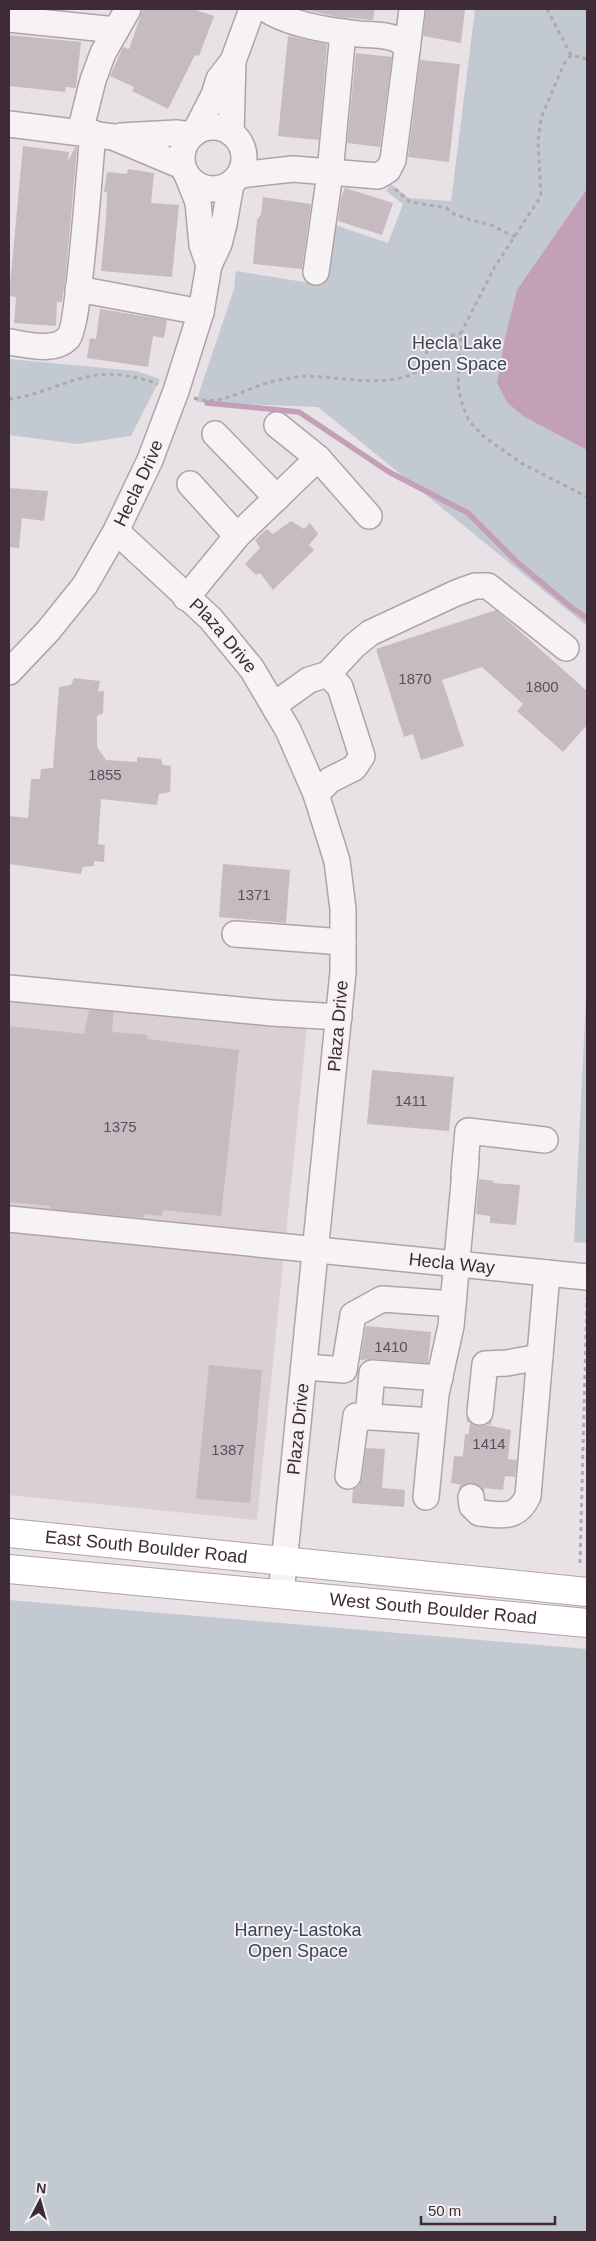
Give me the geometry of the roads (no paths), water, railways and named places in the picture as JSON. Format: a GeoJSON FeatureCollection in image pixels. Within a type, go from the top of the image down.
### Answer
{"type":"FeatureCollection","features":[{"type":"Feature","properties":{"kind":"main road","name":"East South Boulder Road"},"geometry":{"type":"LineString","coordinates":[[9,1533],[283,1562]]}},
{"type":"Feature","properties":{"kind":"main road","name":"West South Boulder Road"},"geometry":{"type":"LineString","coordinates":[[283,1562],[587,1592]]}},
{"type":"Feature","properties":{"kind":"main road","name":"East South Boulder Road"},"geometry":{"type":"LineString","coordinates":[[9,1569],[281,1594]]}},
{"type":"Feature","properties":{"kind":"main road","name":"West South Boulder Road"},"geometry":{"type":"LineString","coordinates":[[281,1594],[587,1623]]}},
{"type":"Feature","properties":{"kind":"street"},"geometry":{"type":"LineString","coordinates":[[210,265],[202,245],[198,202],[185,172],[182,155],[185,144],[194,134],[214,95],[219,79],[232,60],[252,9]]}},
{"type":"Feature","properties":{"kind":"street"},"geometry":{"type":"LineString","coordinates":[[266,9],[306,25],[343,32],[390,37],[401,42],[407,50]]}},
{"type":"Feature","properties":{"kind":"street"},"geometry":{"type":"LineString","coordinates":[[95,134],[185,172],[197,185],[208,189],[220,189],[235,180],[293,170],[378,176],[388,170],[394,160],[412,9]]}},
{"type":"Feature","properties":{"kind":"street"},"geometry":{"type":"LineString","coordinates":[[9,19],[122,19],[103,52],[93,80],[95,134],[74,325],[67,339],[59,344],[48,346],[9,342]]}},
{"type":"Feature","properties":{"kind":"street"},"geometry":{"type":"LineString","coordinates":[[316,272],[330,173],[343,32]]}},
{"type":"Feature","properties":{"kind":"street"},"geometry":{"type":"LineString","coordinates":[[232,60],[236,139],[244,160],[235,180]]}},
{"type":"Feature","properties":{"kind":"street"},"geometry":{"type":"LineString","coordinates":[[9,124],[95,134],[194,134],[204,128],[214,127],[293,170]]}},
{"type":"Feature","properties":{"kind":"street","name":"Hecla Drive"},"geometry":{"type":"LineString","coordinates":[[9,672],[48,631],[85,585],[116,531],[150,460],[176,391],[201,312],[210,265],[219,244],[235,180]]}},
{"type":"Feature","properties":{"kind":"street"},"geometry":{"type":"LineString","coordinates":[[78,289],[201,312]]}},
{"type":"Feature","properties":{"kind":"street"},"geometry":{"type":"LineString","coordinates":[[277,425],[318,458],[369,516]]}},
{"type":"Feature","properties":{"kind":"street"},"geometry":{"type":"LineString","coordinates":[[215,434],[277,498]]}},
{"type":"Feature","properties":{"kind":"street"},"geometry":{"type":"LineString","coordinates":[[186,598],[237,536],[318,458]]}},
{"type":"Feature","properties":{"kind":"street"},"geometry":{"type":"LineString","coordinates":[[190,484],[237,536]]}},
{"type":"Feature","properties":{"kind":"street","name":"Plaza Drive"},"geometry":{"type":"LineString","coordinates":[[116,531],[186,598],[211,619],[252,669],[288,730],[316,794],[337,862],[342,909],[343,972],[281,1594]]}},
{"type":"Feature","properties":{"kind":"street"},"geometry":{"type":"LineString","coordinates":[[274,705],[309,680],[328,674],[354,646],[370,633],[475,586],[488,586],[566,648]]}},
{"type":"Feature","properties":{"kind":"street"},"geometry":{"type":"LineString","coordinates":[[316,794],[330,780],[354,768],[362,756],[340,687],[328,674]]}},
{"type":"Feature","properties":{"kind":"street"},"geometry":{"type":"LineString","coordinates":[[235,934],[343,942]]}},
{"type":"Feature","properties":{"kind":"street"},"geometry":{"type":"LineString","coordinates":[[9,988],[272,1013],[339,1017]]}},
{"type":"Feature","properties":{"kind":"street"},"geometry":{"type":"LineString","coordinates":[[426,1498],[433,1421],[440,1378],[458,1319],[456,1264],[468,1132],[545,1140]]}},
{"type":"Feature","properties":{"kind":"street","name":"Hecla Way"},"geometry":{"type":"LineString","coordinates":[[9,1219],[587,1277]]}},
{"type":"Feature","properties":{"kind":"street"},"geometry":{"type":"LineString","coordinates":[[471,1497],[472,1506],[480,1513],[512,1514],[523,1507],[528,1496],[547,1273]]}},
{"type":"Feature","properties":{"kind":"street"},"geometry":{"type":"LineString","coordinates":[[344,1370],[353,1315],[382,1299],[458,1319]]}},
{"type":"Feature","properties":{"kind":"street"},"geometry":{"type":"LineString","coordinates":[[480,1412],[485,1364],[539,1364]]}},
{"type":"Feature","properties":{"kind":"street"},"geometry":{"type":"LineString","coordinates":[[305,1367],[440,1378]]}},
{"type":"Feature","properties":{"kind":"street"},"geometry":{"type":"LineString","coordinates":[[368,1417],[372,1373]]}},
{"type":"Feature","properties":{"kind":"street"},"geometry":{"type":"LineString","coordinates":[[348,1476],[356,1416],[433,1421]]}},
{"type":"Feature","properties":{"kind":"waterway"},"geometry":{"type":"LineString","coordinates":[[207,403],[299,412],[389,472],[468,513],[517,562],[572,608],[587,618]]}},
{"type":"Feature","properties":{"kind":"tunnel"},"geometry":{"type":"LineString","coordinates":[[471,1497],[480,1412]]}},
{"type":"Feature","properties":{"kind":"park label","name":"Hecla Lake Open Space"},"geometry":{"type":"Point","coordinates":[457,353]}},
{"type":"Feature","properties":{"kind":"park label","name":"Harney-Lastoka Open Space"},"geometry":{"type":"Point","coordinates":[298,1940]}}]}
